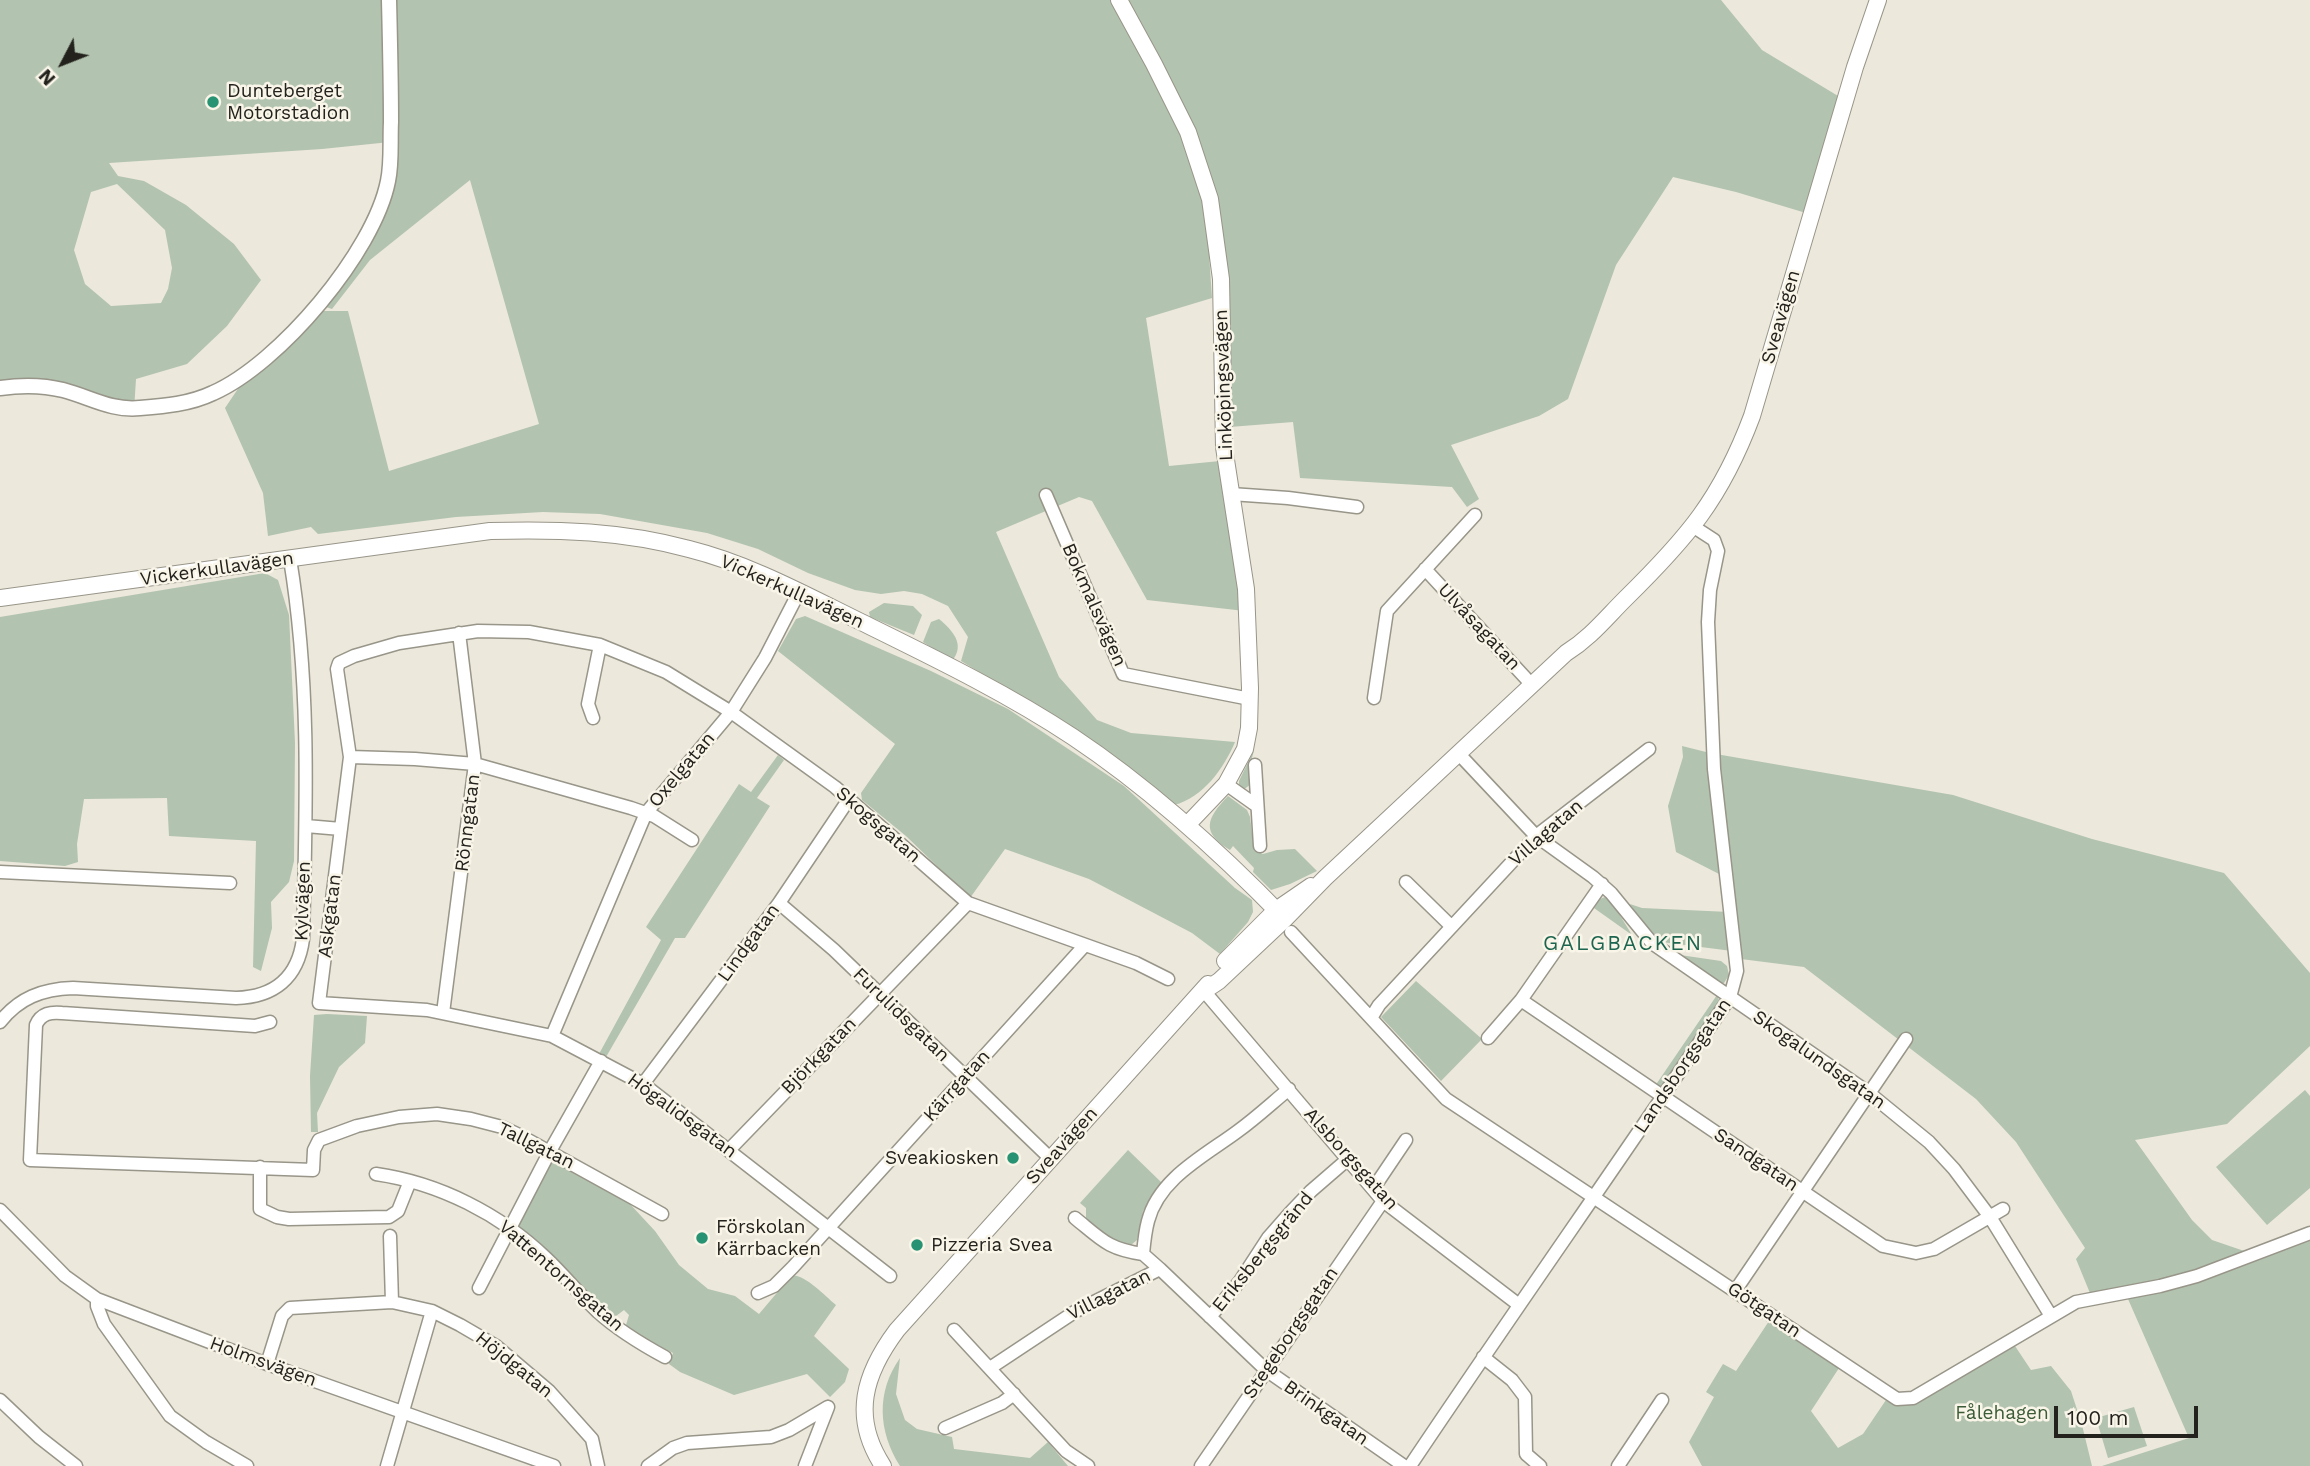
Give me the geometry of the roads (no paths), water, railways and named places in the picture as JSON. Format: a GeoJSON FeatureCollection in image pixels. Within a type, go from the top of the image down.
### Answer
{"type":"FeatureCollection","features":[{"type":"Feature","properties":{"kind":"main road","name":"Linköpingsvägen"},"geometry":{"type":"LineString","coordinates":[[1119,0],[1188,132],[1210,199],[1221,279],[1224,447],[1247,589],[1250,699],[1245,749],[1226,784],[1187,825]]}},
{"type":"Feature","properties":{"kind":"main road","name":"Sveavägen"},"geometry":{"type":"LineString","coordinates":[[883,1466],[875,1453],[865,1415],[868,1379],[885,1347],[923,1303],[1204,991],[1221,965],[1284,920],[1291,898],[1325,878],[1566,653],[1588,638],[1663,563],[1694,527],[1723,482],[1742,444],[1752,416],[1855,67],[1878,0]]}},
{"type":"Feature","properties":{"kind":"main road","name":"Vickerkullavägen"},"geometry":{"type":"LineString","coordinates":[[0,598],[490,531],[565,530],[622,536],[691,549],[764,575],[960,670],[1034,713],[1110,764],[1187,825],[1229,862],[1284,920]]}},
{"type":"Feature","properties":{"kind":"main road","name":"Sveavägen"},"geometry":{"type":"LineString","coordinates":[[892,1466],[878,1434],[875,1414],[877,1384],[893,1349],[923,1303]]}},
{"type":"Feature","properties":{"kind":"street"},"geometry":{"type":"LineString","coordinates":[[0,388],[46,386],[115,408],[130,409],[195,400],[211,394],[239,379],[268,357],[346,269],[369,232],[381,206],[390,164],[388,0]]}},
{"type":"Feature","properties":{"kind":"street","name":"Bokmalsvägen"},"geometry":{"type":"LineString","coordinates":[[1046,495],[1123,674],[1250,699]]}},
{"type":"Feature","properties":{"kind":"street"},"geometry":{"type":"LineString","coordinates":[[1231,495],[1288,498],[1357,507]]}},
{"type":"Feature","properties":{"kind":"street"},"geometry":{"type":"LineString","coordinates":[[1374,698],[1388,611],[1475,515]]}},
{"type":"Feature","properties":{"kind":"street","name":"Landsborgsgatan"},"geometry":{"type":"LineString","coordinates":[[1410,1466],[1730,997],[1737,971],[1714,769],[1709,622],[1710,590],[1718,551],[1714,540],[1694,527]]}},
{"type":"Feature","properties":{"kind":"street","name":"Kylvägen"},"geometry":{"type":"LineString","coordinates":[[0,1022],[25,999],[54,989],[256,998],[270,992],[290,975],[299,958],[303,939],[306,706],[290,559]]}},
{"type":"Feature","properties":{"kind":"street","name":"Ulvåsagatan"},"geometry":{"type":"LineString","coordinates":[[1425,569],[1532,685]]}},
{"type":"Feature","properties":{"kind":"street","name":"Oxelgatan"},"geometry":{"type":"LineString","coordinates":[[552,1036],[646,813],[731,712],[765,658],[799,592]]}},
{"type":"Feature","properties":{"kind":"street","name":"Skogsgatan"},"geometry":{"type":"LineString","coordinates":[[338,663],[399,643],[460,633],[529,632],[600,645],[666,672],[731,712],[849,799],[968,903],[1154,971],[1168,979]]}},
{"type":"Feature","properties":{"kind":"street","name":"Rönngatan"},"geometry":{"type":"LineString","coordinates":[[443,1013],[475,764],[460,633]]}},
{"type":"Feature","properties":{"kind":"street"},"geometry":{"type":"LineString","coordinates":[[593,718],[588,704],[600,645]]}},
{"type":"Feature","properties":{"kind":"street","name":"Askgatan"},"geometry":{"type":"LineString","coordinates":[[319,1003],[350,757],[338,663]]}},
{"type":"Feature","properties":{"kind":"street","name":"Villagatan"},"geometry":{"type":"LineString","coordinates":[[1371,1018],[1378,1005],[1536,836],[1649,749]]}},
{"type":"Feature","properties":{"kind":"street","name":"Skogalundsgatan"},"geometry":{"type":"LineString","coordinates":[[1458,753],[1536,836],[1602,884],[1652,943],[1869,1093],[1929,1142],[1954,1169],[1990,1217],[2051,1316]]}},
{"type":"Feature","properties":{"kind":"street"},"geometry":{"type":"LineString","coordinates":[[350,757],[475,764],[646,813],[692,840]]}},
{"type":"Feature","properties":{"kind":"street"},"geometry":{"type":"LineString","coordinates":[[1255,765],[1260,846]]}},
{"type":"Feature","properties":{"kind":"street"},"geometry":{"type":"LineString","coordinates":[[1226,784],[1257,806]]}},
{"type":"Feature","properties":{"kind":"street","name":"Lindgatan"},"geometry":{"type":"LineString","coordinates":[[643,1084],[779,903],[849,799]]}},
{"type":"Feature","properties":{"kind":"street"},"geometry":{"type":"LineString","coordinates":[[306,826],[341,829]]}},
{"type":"Feature","properties":{"kind":"street"},"geometry":{"type":"LineString","coordinates":[[0,872],[230,883]]}},
{"type":"Feature","properties":{"kind":"street"},"geometry":{"type":"LineString","coordinates":[[1406,882],[1451,926]]}},
{"type":"Feature","properties":{"kind":"street"},"geometry":{"type":"LineString","coordinates":[[1488,1038],[1521,1000],[1602,884]]}},
{"type":"Feature","properties":{"kind":"street","name":"Furulidsgatan"},"geometry":{"type":"LineString","coordinates":[[779,903],[834,950],[1051,1159]]}},
{"type":"Feature","properties":{"kind":"street","name":"Björkgatan"},"geometry":{"type":"LineString","coordinates":[[729,1150],[968,903]]}},
{"type":"Feature","properties":{"kind":"street","name":"Götgatan"},"geometry":{"type":"LineString","coordinates":[[1284,920],[1438,1092],[1897,1399],[1913,1398],[2076,1302],[2197,1276],[2310,1233]]}},
{"type":"Feature","properties":{"kind":"street","name":"Kärrgatan"},"geometry":{"type":"LineString","coordinates":[[758,1293],[775,1286],[1085,945]]}},
{"type":"Feature","properties":{"kind":"street","name":"Alsborgsgatan"},"geometry":{"type":"LineString","coordinates":[[1204,991],[1383,1201],[1519,1305]]}},
{"type":"Feature","properties":{"kind":"street"},"geometry":{"type":"LineString","coordinates":[[144,1018],[145,992]]}},
{"type":"Feature","properties":{"kind":"street","name":"Sandgatan"},"geometry":{"type":"LineString","coordinates":[[1521,1000],[1883,1246],[1916,1253],[1934,1249],[2003,1209]]}},
{"type":"Feature","properties":{"kind":"street","name":"Högalidsgatan"},"geometry":{"type":"LineString","coordinates":[[319,1003],[443,1013],[552,1036],[643,1084],[891,1276]]}},
{"type":"Feature","properties":{"kind":"street"},"geometry":{"type":"LineString","coordinates":[[270,1022],[255,1026],[47,1014],[38,1021],[30,1160],[260,1167],[260,1209],[289,1219],[389,1217],[398,1212],[410,1181]]}},
{"type":"Feature","properties":{"kind":"street"},"geometry":{"type":"LineString","coordinates":[[1735,1290],[1906,1039]]}},
{"type":"Feature","properties":{"kind":"street"},"geometry":{"type":"LineString","coordinates":[[479,1289],[601,1061]]}},
{"type":"Feature","properties":{"kind":"street","name":"Villagatan"},"geometry":{"type":"LineString","coordinates":[[990,1368],[1076,1311],[1160,1269],[1143,1254],[1148,1218],[1168,1186],[1194,1160],[1238,1131],[1289,1089]]}},
{"type":"Feature","properties":{"kind":"street","name":"Tallgatan"},"geometry":{"type":"LineString","coordinates":[[260,1167],[313,1170],[314,1150],[319,1140],[381,1120],[418,1115],[447,1115],[485,1122],[519,1135],[662,1214]]}},
{"type":"Feature","properties":{"kind":"street"},"geometry":{"type":"LineString","coordinates":[[1373,1189],[1406,1140]]}},
{"type":"Feature","properties":{"kind":"street","name":"Eriksbergsgränd"},"geometry":{"type":"LineString","coordinates":[[1210,1317],[1240,1281],[1268,1238],[1311,1191],[1348,1159]]}},
{"type":"Feature","properties":{"kind":"street","name":"Vattentornsgatan"},"geometry":{"type":"LineString","coordinates":[[376,1174],[410,1181],[466,1202],[510,1228],[546,1258],[615,1326],[665,1357]]}},
{"type":"Feature","properties":{"kind":"street","name":"Stegeborgsgatan"},"geometry":{"type":"LineString","coordinates":[[1201,1466],[1383,1201]]}},
{"type":"Feature","properties":{"kind":"street","name":"Holmsvägen"},"geometry":{"type":"LineString","coordinates":[[0,1210],[65,1276],[97,1299],[267,1364],[554,1466]]}},
{"type":"Feature","properties":{"kind":"street"},"geometry":{"type":"LineString","coordinates":[[1075,1218],[1110,1246],[1143,1254]]}},
{"type":"Feature","properties":{"kind":"street"},"geometry":{"type":"LineString","coordinates":[[390,1236],[392,1302]]}},
{"type":"Feature","properties":{"kind":"street","name":"Brinkgatan"},"geometry":{"type":"LineString","coordinates":[[1160,1269],[1266,1370],[1404,1466]]}},
{"type":"Feature","properties":{"kind":"street"},"geometry":{"type":"LineString","coordinates":[[97,1299],[98,1311],[104,1324],[170,1416],[206,1442],[247,1466]]}},
{"type":"Feature","properties":{"kind":"street","name":"Höjdgatan"},"geometry":{"type":"LineString","coordinates":[[267,1364],[282,1316],[290,1308],[392,1302],[432,1311],[496,1346],[549,1391],[592,1439],[598,1466]]}},
{"type":"Feature","properties":{"kind":"street"},"geometry":{"type":"LineString","coordinates":[[387,1466],[432,1311]]}},
{"type":"Feature","properties":{"kind":"street"},"geometry":{"type":"LineString","coordinates":[[954,1330],[1066,1451],[1084,1464]]}},
{"type":"Feature","properties":{"kind":"street"},"geometry":{"type":"LineString","coordinates":[[1483,1357],[1512,1380],[1525,1397],[1526,1454],[1541,1466]]}},
{"type":"Feature","properties":{"kind":"street"},"geometry":{"type":"LineString","coordinates":[[945,1428],[1002,1403],[1014,1394]]}},
{"type":"Feature","properties":{"kind":"street"},"geometry":{"type":"LineString","coordinates":[[0,1400],[39,1437],[76,1466]]}},
{"type":"Feature","properties":{"kind":"street"},"geometry":{"type":"LineString","coordinates":[[1618,1466],[1662,1400]]}},
{"type":"Feature","properties":{"kind":"street"},"geometry":{"type":"LineString","coordinates":[[648,1466],[673,1448],[687,1444],[771,1437],[828,1408],[805,1466]]}},
{"type":"Feature","properties":{"kind":"place","name":"Dunteberget Motorstadion"},"geometry":{"type":"Point","coordinates":[213,102]}},
{"type":"Feature","properties":{"kind":"place","name":"Sveakiosken"},"geometry":{"type":"Point","coordinates":[1013,1158]}},
{"type":"Feature","properties":{"kind":"place","name":"Förskolan Kärrbacken"},"geometry":{"type":"Point","coordinates":[702,1238]}},
{"type":"Feature","properties":{"kind":"place","name":"Pizzeria Svea"},"geometry":{"type":"Point","coordinates":[917,1245]}},
{"type":"Feature","properties":{"kind":"district","name":"GALGBACKEN"},"geometry":{"type":"Point","coordinates":[1623,944]}},
{"type":"Feature","properties":{"kind":"park label","name":"Fålehagen"},"geometry":{"type":"Point","coordinates":[2002,1413]}}]}
